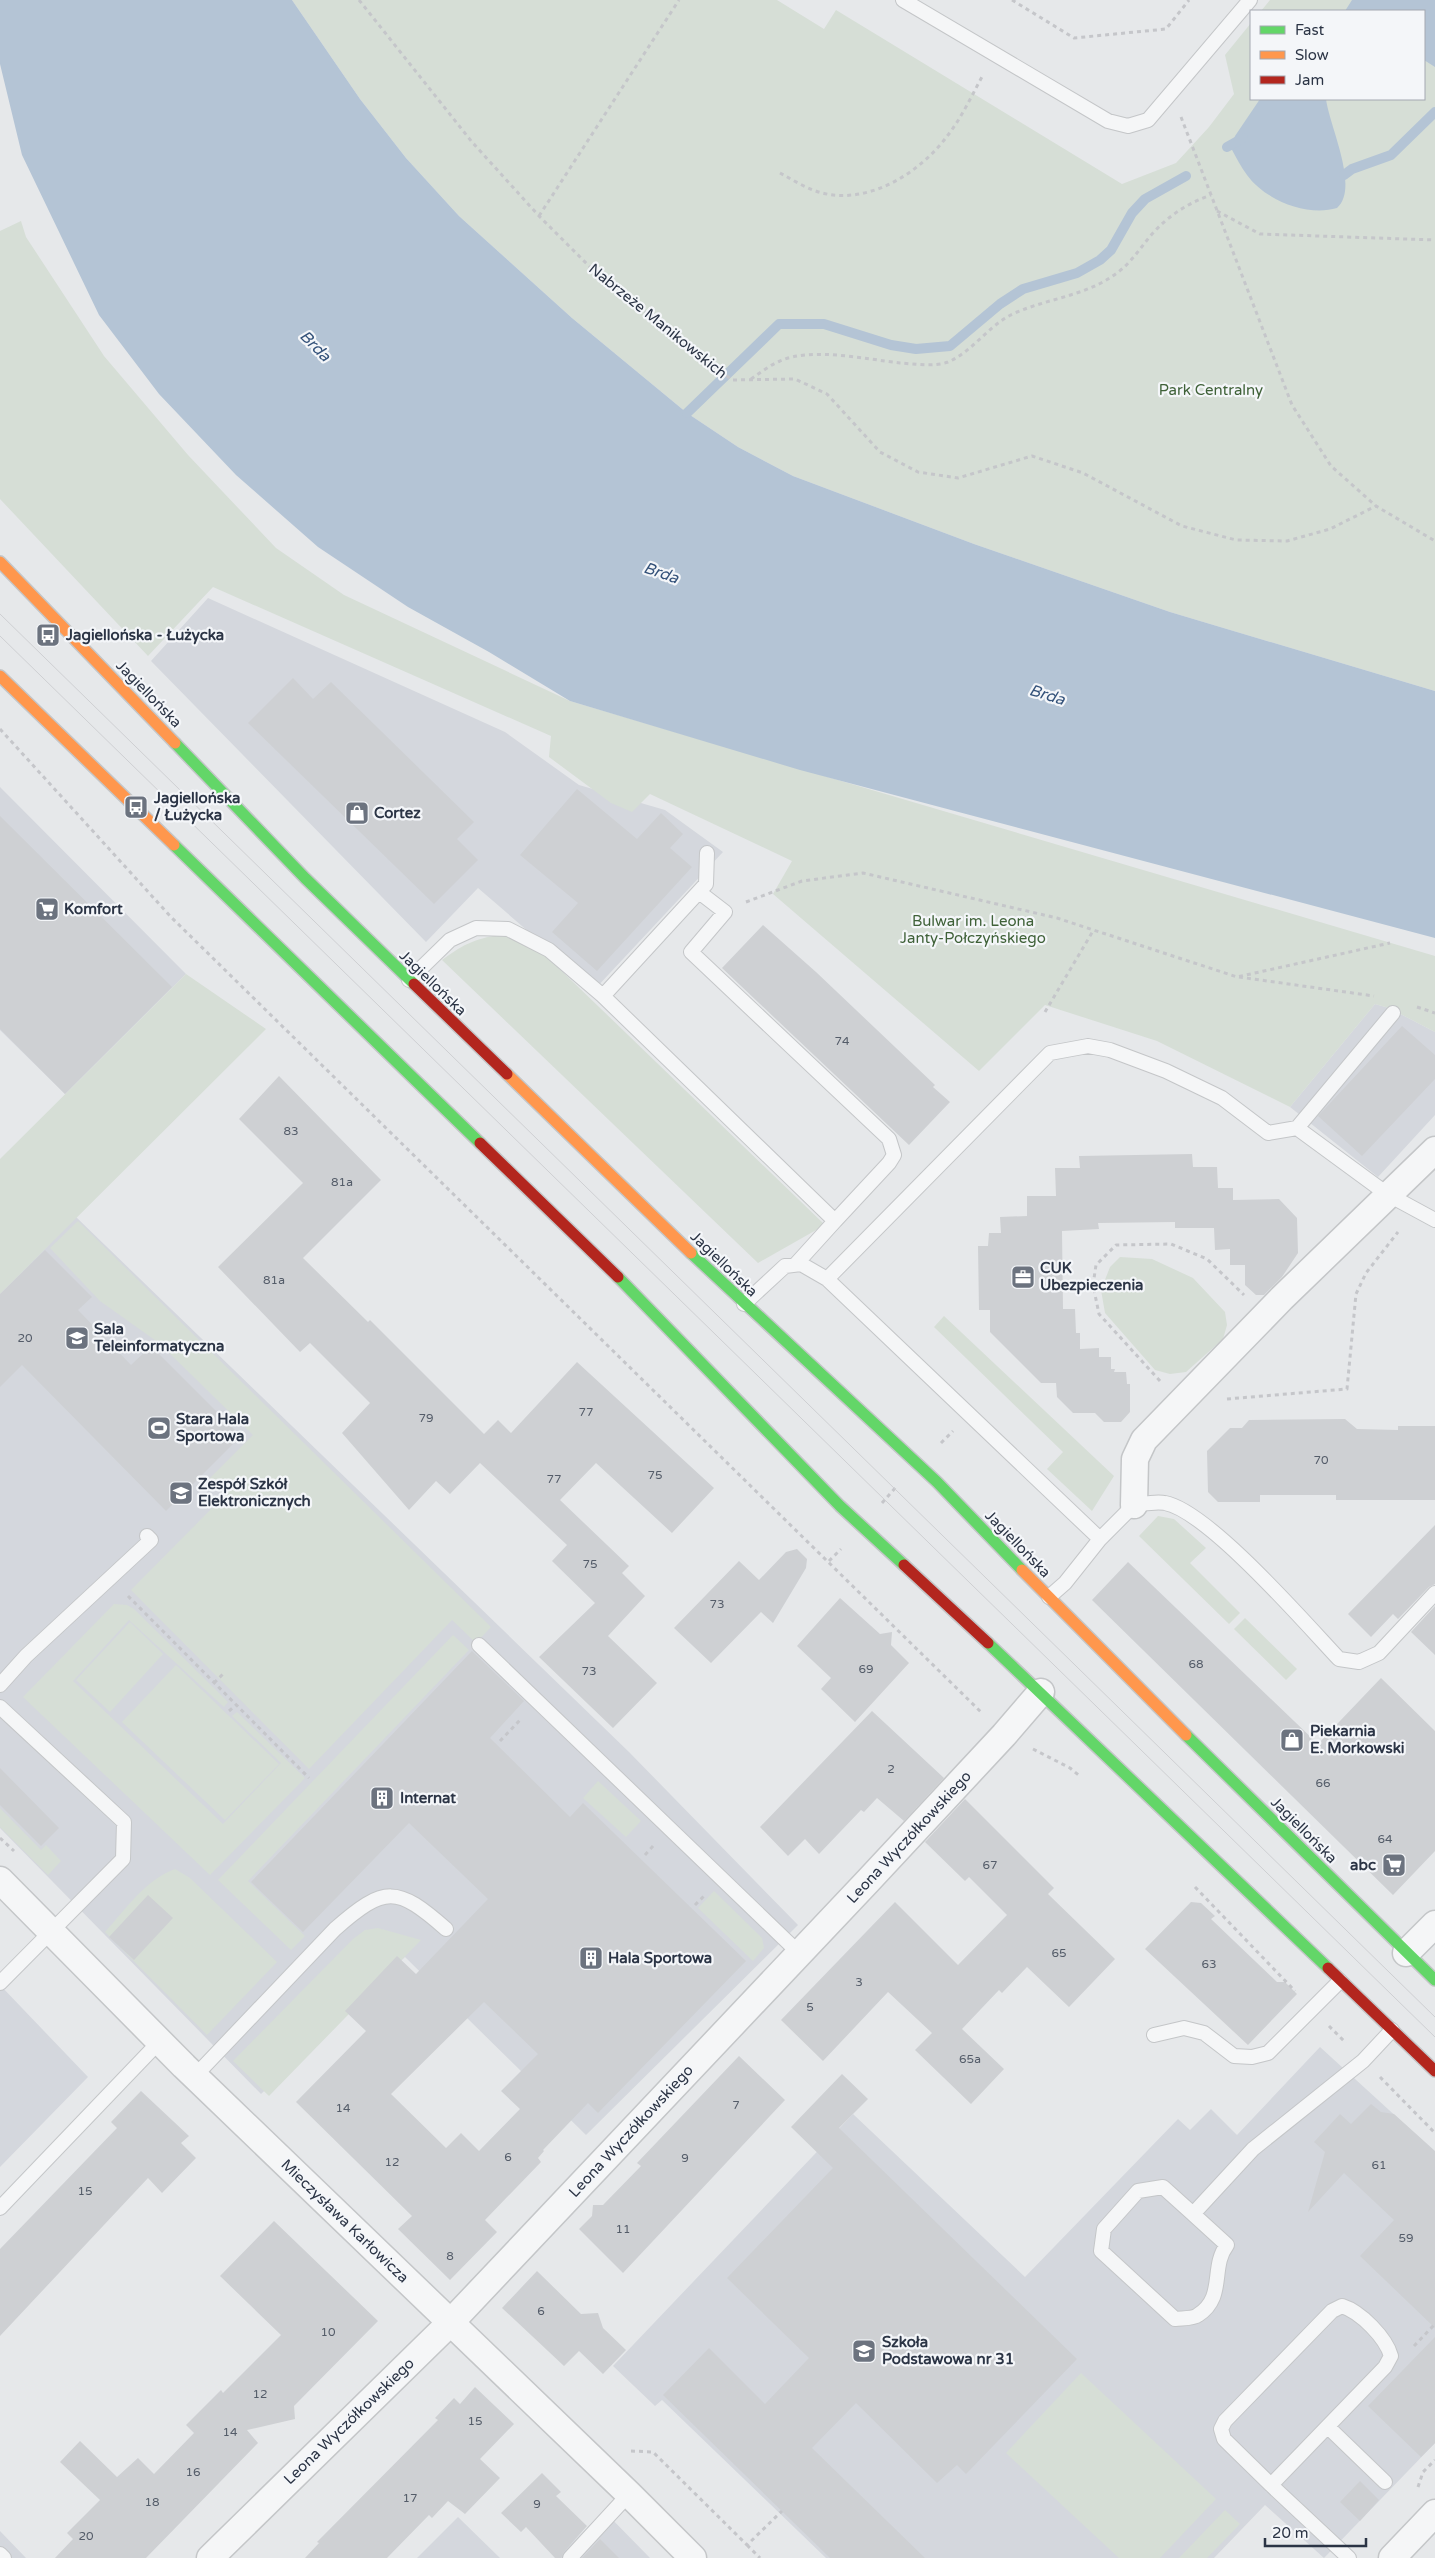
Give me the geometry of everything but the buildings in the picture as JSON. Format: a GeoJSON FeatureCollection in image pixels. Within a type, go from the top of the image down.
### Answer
{"type":"FeatureCollection","features":[{"type":"Feature","properties":{"kind":"main road","name":"Jagiellońska"},"geometry":{"type":"LineString","coordinates":[[0,562],[305,878],[744,1304],[918,1465],[1435,1980]]}},
{"type":"Feature","properties":{"kind":"main road"},"geometry":{"type":"LineString","coordinates":[[0,676],[624,1283],[851,1516],[1041,1692],[1435,2071]]}},
{"type":"Feature","properties":{"kind":"street"},"geometry":{"type":"LineString","coordinates":[[1134,1505],[1135,1459],[1144,1440],[1265,1315],[1387,1194],[1435,1150]]}},
{"type":"Feature","properties":{"kind":"street","name":"Leona Wyczółkowskiego"},"geometry":{"type":"LineString","coordinates":[[210,2558],[450,2323],[1004,1736],[1041,1692]]}},
{"type":"Feature","properties":{"kind":"street","name":"Mieczysława Karłowicza"},"geometry":{"type":"LineString","coordinates":[[0,1880],[195,2076],[693,2558]]}},
{"type":"Feature","properties":{"kind":"street"},"geometry":{"type":"LineString","coordinates":[[1406,1953],[1435,1924]]}},
{"type":"Feature","properties":{"kind":"street"},"geometry":{"type":"LineString","coordinates":[[1392,2558],[1435,2513]]}},
{"type":"Feature","properties":{"kind":"lane"},"geometry":{"type":"LineString","coordinates":[[903,0],[1100,117],[1128,126],[1148,120],[1250,0]]}},
{"type":"Feature","properties":{"kind":"lane"},"geometry":{"type":"LineString","coordinates":[[603,996],[706,884],[707,853]]}},
{"type":"Feature","properties":{"kind":"lane"},"geometry":{"type":"LineString","coordinates":[[699,892],[725,912],[691,952],[889,1138],[894,1155],[890,1162],[796,1264]]}},
{"type":"Feature","properties":{"kind":"lane"},"geometry":{"type":"LineString","coordinates":[[410,980],[450,940],[476,928],[508,929],[549,950],[603,996],[835,1221]]}},
{"type":"Feature","properties":{"kind":"lane"},"geometry":{"type":"LineString","coordinates":[[827,1279],[1050,1053],[1088,1046],[1110,1050],[1166,1071],[1222,1098],[1268,1133],[1297,1128],[1394,1013]]}},
{"type":"Feature","properties":{"kind":"lane"},"geometry":{"type":"LineString","coordinates":[[1297,1128],[1387,1194],[1435,1220]]}},
{"type":"Feature","properties":{"kind":"lane"},"geometry":{"type":"LineString","coordinates":[[744,1304],[785,1266],[801,1264],[827,1279],[1100,1539]]}},
{"type":"Feature","properties":{"kind":"lane"},"geometry":{"type":"LineString","coordinates":[[1049,1597],[1065,1583],[1100,1539],[1134,1505],[1164,1502],[1188,1513],[1242,1558],[1339,1659],[1359,1662],[1379,1653],[1435,1593]]}},
{"type":"Feature","properties":{"kind":"lane"},"geometry":{"type":"LineString","coordinates":[[0,1685],[24,1654],[151,1540],[147,1536]]}},
{"type":"Feature","properties":{"kind":"lane"},"geometry":{"type":"LineString","coordinates":[[479,1645],[799,1953]]}},
{"type":"Feature","properties":{"kind":"lane"},"geometry":{"type":"LineString","coordinates":[[0,1707],[124,1822],[123,1859],[0,1983]]}},
{"type":"Feature","properties":{"kind":"lane"},"geometry":{"type":"LineString","coordinates":[[195,2076],[335,1928],[358,1908],[378,1898],[395,1896],[408,1898],[446,1929]]}},
{"type":"Feature","properties":{"kind":"lane"},"geometry":{"type":"LineString","coordinates":[[1154,2035],[1184,2028],[1204,2033],[1234,2056],[1252,2057],[1268,2053],[1340,1981]]}},
{"type":"Feature","properties":{"kind":"lane"},"geometry":{"type":"LineString","coordinates":[[1193,2214],[1253,2149],[1363,2061],[1392,2030]]}},
{"type":"Feature","properties":{"kind":"lane"},"geometry":{"type":"LineString","coordinates":[[0,2208],[160,2040]]}},
{"type":"Feature","properties":{"kind":"lane"},"geometry":{"type":"LineString","coordinates":[[1163,2187],[1193,2214],[1227,2245],[1221,2253],[1215,2298],[1198,2316],[1175,2319],[1101,2251],[1104,2229],[1138,2191],[1163,2187]]}},
{"type":"Feature","properties":{"kind":"lane"},"geometry":{"type":"LineString","coordinates":[[1271,2485],[1385,2367],[1391,2356],[1387,2342],[1351,2309],[1342,2306],[1332,2311],[1225,2421],[1221,2429],[1224,2440],[1271,2485],[1349,2558]]}},
{"type":"Feature","properties":{"kind":"lane"},"geometry":{"type":"LineString","coordinates":[[1328,2427],[1385,2482]]}},
{"type":"Feature","properties":{"kind":"lane"},"geometry":{"type":"LineString","coordinates":[[570,2558],[629,2494]]}},
{"type":"Feature","properties":{"kind":"lane"},"geometry":{"type":"LineString","coordinates":[[0,2554],[4,2558]]}},
{"type":"Feature","properties":{"kind":"path","name":"Nabrzeże Manikowskich"},"geometry":{"type":"LineString","coordinates":[[359,0],[472,142],[539,216],[598,275],[732,380],[795,379],[827,394],[880,452],[918,472],[958,478],[1032,456],[1084,472],[1182,526],[1236,540],[1287,541],[1330,529],[1376,506]]}},
{"type":"Feature","properties":{"kind":"path"},"geometry":{"type":"LineString","coordinates":[[539,216],[679,0]]}},
{"type":"Feature","properties":{"kind":"path"},"geometry":{"type":"LineString","coordinates":[[1012,0],[1074,38],[1166,28],[1189,0]]}},
{"type":"Feature","properties":{"kind":"path"},"geometry":{"type":"LineString","coordinates":[[780,173],[823,193],[836,194],[868,191],[893,182],[917,168],[949,134],[995,55]]}},
{"type":"Feature","properties":{"kind":"path"},"geometry":{"type":"LineString","coordinates":[[1172,94],[1292,405],[1331,466],[1376,506],[1435,541]]}},
{"type":"Feature","properties":{"kind":"path"},"geometry":{"type":"LineString","coordinates":[[750,380],[780,361],[802,356],[824,355],[910,364],[946,362],[963,354],[998,323],[1014,313],[1066,298],[1114,275],[1136,256],[1153,233],[1187,204],[1211,195]]}},
{"type":"Feature","properties":{"kind":"path"},"geometry":{"type":"LineString","coordinates":[[1217,211],[1260,234],[1435,240]]}},
{"type":"Feature","properties":{"kind":"path"},"geometry":{"type":"LineString","coordinates":[[0,729],[171,917],[822,1554],[1004,1736],[1019,1748],[1035,1749],[1070,1768],[1084,1780]]}},
{"type":"Feature","properties":{"kind":"path"},"geometry":{"type":"LineString","coordinates":[[725,912],[744,902],[773,894],[802,881],[863,873],[1057,918],[1237,977],[1384,998]]}},
{"type":"Feature","properties":{"kind":"path"},"geometry":{"type":"LineString","coordinates":[[1045,1012],[1093,931]]}},
{"type":"Feature","properties":{"kind":"path"},"geometry":{"type":"LineString","coordinates":[[1237,977],[1390,943]]}},
{"type":"Feature","properties":{"kind":"path"},"geometry":{"type":"LineString","coordinates":[[1410,1004],[1435,1013]]}},
{"type":"Feature","properties":{"kind":"path"},"geometry":{"type":"LineString","coordinates":[[1265,1315],[1207,1259],[1171,1244],[1116,1245],[1096,1265],[1093,1285],[1099,1314],[1181,1402],[1347,1389],[1356,1294],[1366,1273],[1415,1210]]}},
{"type":"Feature","properties":{"kind":"path"},"geometry":{"type":"LineString","coordinates":[[918,1465],[968,1414]]}},
{"type":"Feature","properties":{"kind":"path"},"geometry":{"type":"LineString","coordinates":[[122,1590],[309,1778]]}},
{"type":"Feature","properties":{"kind":"path"},"geometry":{"type":"LineString","coordinates":[[214,1683],[224,1673]]}},
{"type":"Feature","properties":{"kind":"path"},"geometry":{"type":"LineString","coordinates":[[230,1711],[236,1705]]}},
{"type":"Feature","properties":{"kind":"path"},"geometry":{"type":"LineString","coordinates":[[500,1741],[526,1713]]}},
{"type":"Feature","properties":{"kind":"path"},"geometry":{"type":"LineString","coordinates":[[1192,1884],[1435,2133]]}},
{"type":"Feature","properties":{"kind":"path"},"geometry":{"type":"LineString","coordinates":[[628,2451],[652,2452],[760,2558]]}},
{"type":"Feature","properties":{"kind":"path"},"geometry":{"type":"LineString","coordinates":[[747,2546],[782,2511]]}},
{"type":"Feature","properties":{"kind":"shaded area"},"geometry":{"type":"Polygon","coordinates":[[[208,598],[505,732],[579,785],[665,810],[723,852],[595,989],[478,888],[426,942],[151,661],[208,598]]]}},
{"type":"Feature","properties":{"kind":"shaded area","name":"Komfort"},"geometry":{"type":"Polygon","coordinates":[[[0,787],[186,974],[65,1094],[0,1030],[0,787]]]}},
{"type":"Feature","properties":{"kind":"shaded area"},"geometry":{"type":"Polygon","coordinates":[[[1375,1004],[1389,1008],[1435,1032],[1435,1115],[1378,1177],[1290,1107],[1375,1004]]]}},
{"type":"Feature","properties":{"kind":"shaded area","name":"Zespół Szkół Elektronicznych"},"geometry":{"type":"Polygon","coordinates":[[[76,1217],[629,1752],[798,1925],[586,2135],[405,1957],[261,2094],[0,1828],[0,1294],[76,1217]]]}},
{"type":"Feature","properties":{"kind":"shaded area"},"geometry":{"type":"Polygon","coordinates":[[[0,1985],[88,2077],[0,2167],[0,1985]]]}},
{"type":"Feature","properties":{"kind":"shaded area"},"geometry":{"type":"Polygon","coordinates":[[[1320,2047],[1435,2152],[1435,2443],[1324,2558],[1265,2505],[1214,2558],[826,2558],[662,2400],[655,2406],[613,2366],[853,2114],[1025,2277],[1178,2119],[1190,2130],[1211,2109],[1237,2135],[1320,2047]]]}},
{"type":"Feature","properties":{"kind":"shaded area"},"geometry":{"type":"Polygon","coordinates":[[[604,2511],[650,2558],[557,2558],[604,2511]]]}},
{"type":"Feature","properties":{"kind":"shaded area"},"geometry":{"type":"Polygon","coordinates":[[[458,2517],[500,2558],[417,2558],[458,2517]]]}},
{"type":"Feature","properties":{"kind":"shaded area"},"geometry":{"type":"Polygon","coordinates":[[[0,2531],[26,2558],[0,2558],[0,2531]]]}},
{"type":"Feature","properties":{"kind":"green space","name":"Park Centralny"},"geometry":{"type":"Polygon","coordinates":[[[292,0],[777,0],[824,29],[836,10],[1122,184],[1176,163],[1209,127],[1234,94],[1225,55],[1250,24],[1250,100],[1425,100],[1425,10],[1262,10],[1270,0],[1435,0],[1435,691],[1170,612],[974,544],[793,476],[738,447],[687,413],[572,318],[459,216],[406,158],[360,99],[292,0]]]}},
{"type":"Feature","properties":{"kind":"green space","name":"Bulwar im. Leona Janty-Połczyńskiego"},"geometry":{"type":"Polygon","coordinates":[[[21,221],[26,237],[104,356],[188,455],[276,548],[344,595],[570,701],[1435,956],[1435,1032],[1389,1008],[1375,1004],[1290,1107],[1157,1041],[1045,1005],[979,1071],[773,894],[792,861],[650,794],[632,812],[611,803],[549,757],[551,736],[213,587],[148,656],[0,499],[0,231],[21,221]]]}},
{"type":"Feature","properties":{"kind":"green space"},"geometry":{"type":"Polygon","coordinates":[[[505,934],[542,952],[825,1225],[758,1263],[442,960],[472,942],[505,934]]]}},
{"type":"Feature","properties":{"kind":"green space"},"geometry":{"type":"Polygon","coordinates":[[[186,974],[266,1029],[0,1294],[0,1159],[186,974]]]}},
{"type":"Feature","properties":{"kind":"green space"},"geometry":{"type":"Polygon","coordinates":[[[78,1221],[491,1627],[476,1643],[452,1620],[309,1769],[131,1590],[225,1495],[209,1479],[253,1435],[159,1343],[100,1301],[50,1248],[78,1221]]]}},
{"type":"Feature","properties":{"kind":"green space"},"geometry":{"type":"Polygon","coordinates":[[[1120,1257],[1152,1259],[1193,1278],[1225,1312],[1227,1325],[1223,1339],[1186,1372],[1170,1374],[1155,1370],[1105,1313],[1101,1290],[1110,1267],[1120,1257]]]}},
{"type":"Feature","properties":{"kind":"green space"},"geometry":{"type":"Polygon","coordinates":[[[944,1316],[1114,1476],[1092,1511],[1047,1469],[1063,1452],[934,1327],[944,1316]]]}},
{"type":"Feature","properties":{"kind":"green space"},"geometry":{"type":"Polygon","coordinates":[[[1158,1516],[1174,1519],[1206,1548],[1190,1563],[1240,1613],[1229,1624],[1139,1536],[1158,1516]]]}},
{"type":"Feature","properties":{"kind":"green space"},"geometry":{"type":"Polygon","coordinates":[[[114,1604],[127,1605],[134,1609],[228,1702],[224,1707],[129,1620],[73,1681],[223,1824],[281,1763],[232,1716],[237,1712],[305,1778],[210,1875],[23,1697],[114,1604]]]}},
{"type":"Feature","properties":{"kind":"green space"},"geometry":{"type":"Polygon","coordinates":[[[1245,1618],[1297,1669],[1286,1680],[1234,1629],[1245,1618]]]}},
{"type":"Feature","properties":{"kind":"green space"},"geometry":{"type":"Polygon","coordinates":[[[130,1622],[163,1654],[110,1712],[76,1680],[130,1622]]]}},
{"type":"Feature","properties":{"kind":"green space"},"geometry":{"type":"Polygon","coordinates":[[[453,1635],[469,1650],[248,1881],[305,1936],[291,1950],[218,1880],[453,1635]]]}},
{"type":"Feature","properties":{"kind":"green space"},"geometry":{"type":"Polygon","coordinates":[[[176,1665],[279,1764],[225,1820],[122,1722],[176,1665]]]}},
{"type":"Feature","properties":{"kind":"green space"},"geometry":{"type":"Polygon","coordinates":[[[598,1781],[641,1821],[626,1837],[583,1798],[598,1781]]]}},
{"type":"Feature","properties":{"kind":"green space"},"geometry":{"type":"Polygon","coordinates":[[[0,1808],[41,1850],[46,1845],[61,1861],[48,1875],[0,1827],[0,1808]]]}},
{"type":"Feature","properties":{"kind":"green space"},"geometry":{"type":"Polygon","coordinates":[[[175,1869],[190,1878],[277,1962],[207,2035],[105,1932],[145,1888],[154,1880],[175,1869]]]}},
{"type":"Feature","properties":{"kind":"green space"},"geometry":{"type":"Polygon","coordinates":[[[714,1891],[762,1938],[764,1948],[753,1961],[698,1908],[714,1891]]]}},
{"type":"Feature","properties":{"kind":"green space"},"geometry":{"type":"Polygon","coordinates":[[[378,1928],[421,1940],[269,2096],[233,2061],[353,1939],[365,1930],[378,1928]]]}},
{"type":"Feature","properties":{"kind":"green space"},"geometry":{"type":"Polygon","coordinates":[[[1081,2373],[1216,2499],[1160,2558],[1119,2558],[1006,2453],[1081,2373]]]}},
{"type":"Feature","properties":{"kind":"green space"},"geometry":{"type":"Polygon","coordinates":[[[1225,2510],[1240,2524],[1207,2558],[1179,2558],[1225,2510]]]}},
{"type":"Feature","properties":{"kind":"water","name":"Brda"},"geometry":{"type":"Polygon","coordinates":[[[0,0],[292,0],[360,99],[406,158],[459,216],[572,318],[687,413],[738,447],[793,476],[974,544],[1170,612],[1435,691],[1435,938],[800,770],[570,701],[489,652],[408,607],[318,547],[236,475],[159,394],[99,315],[22,155],[0,64],[0,0]]]}},
{"type":"Feature","properties":{"kind":"water"},"geometry":{"type":"Polygon","coordinates":[[[1352,0],[1435,0],[1435,67],[1425,61],[1425,10],[1346,10],[1352,0]]]}},
{"type":"Feature","properties":{"kind":"water"},"geometry":{"type":"Polygon","coordinates":[[[1259,100],[1326,100],[1344,172],[1345,186],[1343,199],[1337,208],[1313,210],[1300,208],[1275,199],[1255,184],[1245,172],[1231,148],[1235,136],[1259,100]]]}},
{"type":"Feature","properties":{"kind":"waterway"},"geometry":{"type":"LineString","coordinates":[[1344,175],[1352,169],[1391,155],[1435,112]]}},
{"type":"Feature","properties":{"kind":"waterway"},"geometry":{"type":"LineString","coordinates":[[1227,147],[1243,138]]}},
{"type":"Feature","properties":{"kind":"waterway"},"geometry":{"type":"LineString","coordinates":[[687,413],[779,324],[824,324],[891,345],[916,349],[950,346],[1000,304],[1023,289],[1077,273],[1100,260],[1111,250],[1132,213],[1145,199],[1186,176]]}},
{"type":"Feature","properties":{"kind":"tram line"},"geometry":{"type":"LineString","coordinates":[[0,614],[1435,2017]]}},
{"type":"Feature","properties":{"kind":"tram line"},"geometry":{"type":"LineString","coordinates":[[0,636],[1435,2037]]}},
{"type":"Feature","properties":{"kind":"traffic: fast"},"geometry":{"type":"LineString","coordinates":[[175,743],[305,878],[414,984]]}},
{"type":"Feature","properties":{"kind":"traffic: fast"},"geometry":{"type":"LineString","coordinates":[[174,845],[480,1143]]}},
{"type":"Feature","properties":{"kind":"traffic: fast"},"geometry":{"type":"LineString","coordinates":[[691,1253],[937,1482],[1022,1570]]}},
{"type":"Feature","properties":{"kind":"traffic: fast"},"geometry":{"type":"LineString","coordinates":[[618,1277],[840,1506],[904,1565]]}},
{"type":"Feature","properties":{"kind":"traffic: fast"},"geometry":{"type":"LineString","coordinates":[[988,1643],[1328,1968]]}},
{"type":"Feature","properties":{"kind":"traffic: fast"},"geometry":{"type":"LineString","coordinates":[[1186,1735],[1435,1980]]}},
{"type":"Feature","properties":{"kind":"traffic: slow"},"geometry":{"type":"LineString","coordinates":[[0,562],[175,743]]}},
{"type":"Feature","properties":{"kind":"traffic: slow"},"geometry":{"type":"LineString","coordinates":[[0,676],[174,845]]}},
{"type":"Feature","properties":{"kind":"traffic: slow"},"geometry":{"type":"LineString","coordinates":[[507,1074],[691,1253]]}},
{"type":"Feature","properties":{"kind":"traffic: slow"},"geometry":{"type":"LineString","coordinates":[[1022,1570],[1186,1735]]}},
{"type":"Feature","properties":{"kind":"traffic: jam"},"geometry":{"type":"LineString","coordinates":[[414,984],[507,1074]]}},
{"type":"Feature","properties":{"kind":"traffic: jam"},"geometry":{"type":"LineString","coordinates":[[480,1143],[618,1277]]}},
{"type":"Feature","properties":{"kind":"traffic: jam"},"geometry":{"type":"LineString","coordinates":[[904,1565],[988,1643]]}},
{"type":"Feature","properties":{"kind":"traffic: jam"},"geometry":{"type":"LineString","coordinates":[[1328,1968],[1435,2071]]}},
{"type":"Feature","properties":{"kind":"place","name":"Jagiellońska - Łużycka"},"geometry":{"type":"Point","coordinates":[48,635]}},
{"type":"Feature","properties":{"kind":"place","name":"Jagiellońska / Łużycka"},"geometry":{"type":"Point","coordinates":[136,807]}},
{"type":"Feature","properties":{"kind":"place","name":"Cortez"},"geometry":{"type":"Point","coordinates":[357,813]}},
{"type":"Feature","properties":{"kind":"place","name":"Komfort"},"geometry":{"type":"Point","coordinates":[47,909]}},
{"type":"Feature","properties":{"kind":"place","name":"CUK Ubezpieczenia"},"geometry":{"type":"Point","coordinates":[1023,1277]}},
{"type":"Feature","properties":{"kind":"place","name":"Sala Teleinformatyczna"},"geometry":{"type":"Point","coordinates":[77,1338]}},
{"type":"Feature","properties":{"kind":"place","name":"Stara Hala Sportowa"},"geometry":{"type":"Point","coordinates":[159,1428]}},
{"type":"Feature","properties":{"kind":"place","name":"Zespół Szkół Elektronicznych"},"geometry":{"type":"Point","coordinates":[181,1493]}},
{"type":"Feature","properties":{"kind":"place","name":"Piekarnia E. Morkowski"},"geometry":{"type":"Point","coordinates":[1292,1740]}},
{"type":"Feature","properties":{"kind":"place","name":"Internat"},"geometry":{"type":"Point","coordinates":[382,1798]}},
{"type":"Feature","properties":{"kind":"place","name":"abc"},"geometry":{"type":"Point","coordinates":[1394,1865]}},
{"type":"Feature","properties":{"kind":"place","name":"Hala Sportowa"},"geometry":{"type":"Point","coordinates":[591,1958]}},
{"type":"Feature","properties":{"kind":"place","name":"Szkoła Podstawowa nr 31"},"geometry":{"type":"Point","coordinates":[864,2351]}}]}
